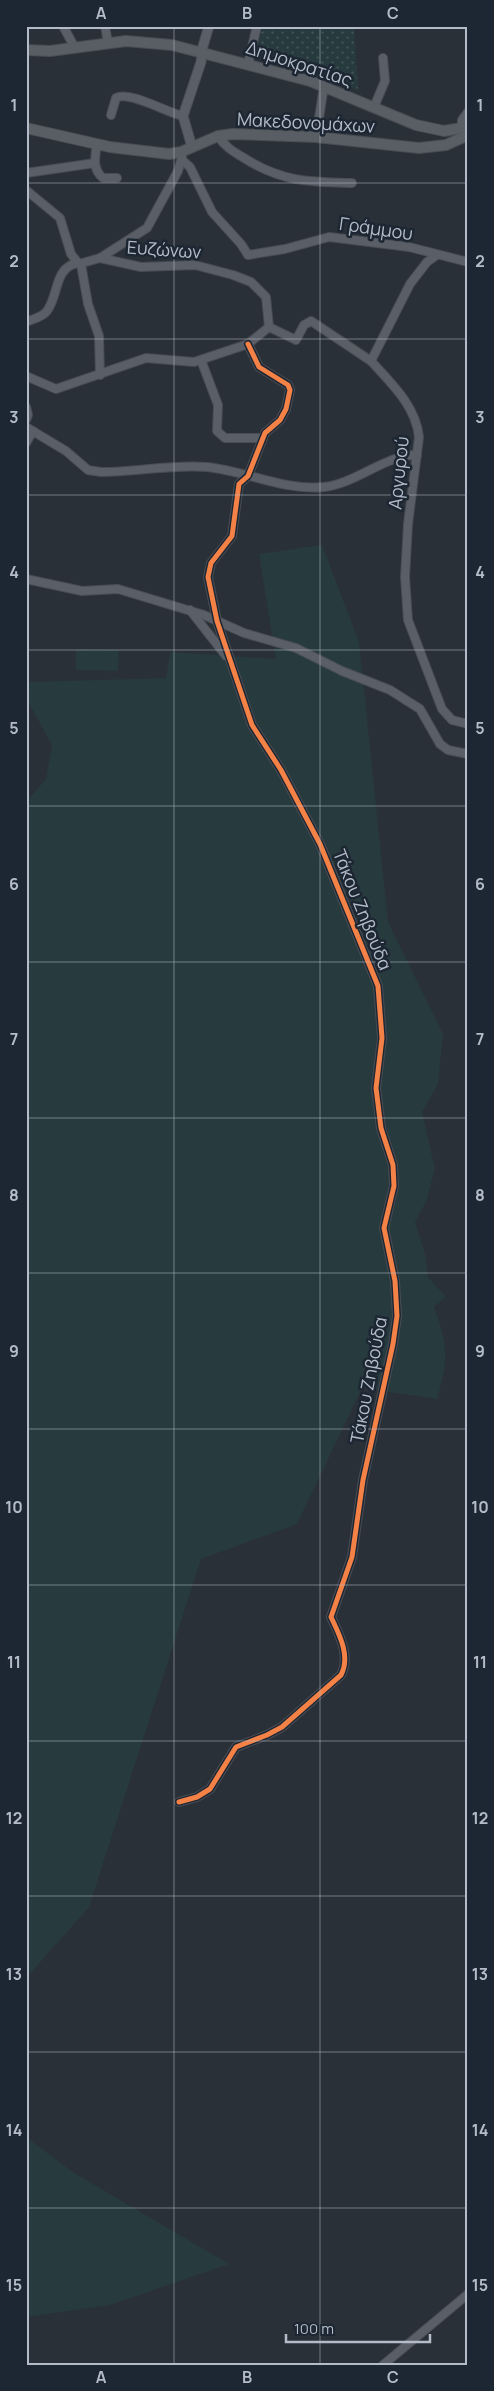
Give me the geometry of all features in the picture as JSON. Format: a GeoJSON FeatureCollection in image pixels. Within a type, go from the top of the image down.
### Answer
{"type":"FeatureCollection","features":[{"type":"Feature","properties":{"kind":"main road","name":"Δημοκρατίας"},"geometry":{"type":"LineString","coordinates":[[26,50],[75,48],[108,43],[149,42],[202,51],[324,86],[410,123],[444,131],[466,130]]}},
{"type":"Feature","properties":{"kind":"main road","name":"Μακεδονομάχων"},"geometry":{"type":"LineString","coordinates":[[26,128],[96,144],[182,156],[192,147],[218,136],[242,134],[316,137],[409,148],[436,147],[450,144],[466,130]]}},
{"type":"Feature","properties":{"kind":"main road"},"geometry":{"type":"LineString","coordinates":[[436,147],[445,137],[444,131]]}},
{"type":"Feature","properties":{"kind":"street"},"geometry":{"type":"LineString","coordinates":[[63,26],[75,48]]}},
{"type":"Feature","properties":{"kind":"street"},"geometry":{"type":"LineString","coordinates":[[105,26],[108,43]]}},
{"type":"Feature","properties":{"kind":"street"},"geometry":{"type":"LineString","coordinates":[[192,147],[183,116],[201,62],[209,26]]}},
{"type":"Feature","properties":{"kind":"street"},"geometry":{"type":"LineString","coordinates":[[248,64],[257,26]]}},
{"type":"Feature","properties":{"kind":"street"},"geometry":{"type":"LineString","coordinates":[[374,107],[386,81],[383,58]]}},
{"type":"Feature","properties":{"kind":"street"},"geometry":{"type":"LineString","coordinates":[[316,137],[324,86]]}},
{"type":"Feature","properties":{"kind":"street"},"geometry":{"type":"LineString","coordinates":[[111,115],[116,98],[121,96],[142,101],[183,116]]}},
{"type":"Feature","properties":{"kind":"street"},"geometry":{"type":"LineString","coordinates":[[466,130],[462,120],[468,112]]}},
{"type":"Feature","properties":{"kind":"street"},"geometry":{"type":"LineString","coordinates":[[218,136],[230,150],[259,167],[284,178],[304,182],[352,183]]}},
{"type":"Feature","properties":{"kind":"street"},"geometry":{"type":"LineString","coordinates":[[96,144],[95,163],[101,178],[117,178]]}},
{"type":"Feature","properties":{"kind":"street"},"geometry":{"type":"LineString","coordinates":[[26,322],[47,310],[63,270],[68,265],[100,258],[148,228],[172,183],[182,156]]}},
{"type":"Feature","properties":{"kind":"street","name":"Γράμμου"},"geometry":{"type":"LineString","coordinates":[[182,156],[190,167],[212,212],[241,244],[248,255],[285,249],[329,237],[402,246],[468,262]]}},
{"type":"Feature","properties":{"kind":"street"},"geometry":{"type":"LineString","coordinates":[[26,172],[95,163]]}},
{"type":"Feature","properties":{"kind":"street"},"geometry":{"type":"LineString","coordinates":[[26,190],[60,218],[71,254],[79,263],[88,304],[99,336],[100,375]]}},
{"type":"Feature","properties":{"kind":"street"},"geometry":{"type":"LineString","coordinates":[[26,376],[56,389],[146,358],[194,362],[201,360],[248,344],[270,326],[296,340],[304,324],[311,321],[371,361],[410,284],[426,262],[437,255]]}},
{"type":"Feature","properties":{"kind":"street","name":"Ευζώνων"},"geometry":{"type":"LineString","coordinates":[[100,258],[140,267],[195,265],[243,278],[257,286],[266,297],[270,326]]}},
{"type":"Feature","properties":{"kind":"street"},"geometry":{"type":"LineString","coordinates":[[201,360],[218,405],[216,432],[225,438],[263,438],[280,420],[286,409],[290,390],[286,383],[259,367],[248,344]]}},
{"type":"Feature","properties":{"kind":"street","name":"Αργυρού"},"geometry":{"type":"LineString","coordinates":[[371,361],[406,401],[419,429],[408,524],[405,577],[408,620],[442,709],[452,720],[468,724]]}},
{"type":"Feature","properties":{"kind":"street"},"geometry":{"type":"LineString","coordinates":[[26,407],[28,415],[26,420]]}},
{"type":"Feature","properties":{"kind":"street"},"geometry":{"type":"LineString","coordinates":[[26,443],[30,429],[66,451],[91,471],[109,472],[198,467],[303,487],[324,487],[404,456],[417,455]]}},
{"type":"Feature","properties":{"kind":"street","name":"Τάκου Ζηβούδα"},"geometry":{"type":"LineString","coordinates":[[179,1802],[197,1797],[210,1789],[236,1747],[267,1735],[282,1726],[341,1675],[346,1667],[341,1638],[331,1616],[352,1557],[363,1480],[393,1344],[396,1316],[396,1281],[384,1228],[394,1186],[394,1165],[381,1128],[376,1088],[382,1038],[378,986],[320,844],[281,770],[252,725],[217,621],[208,570],[211,563],[232,536],[238,487],[241,481],[248,476],[263,438]]}},
{"type":"Feature","properties":{"kind":"street"},"geometry":{"type":"LineString","coordinates":[[26,579],[82,591],[118,589],[190,610],[244,633],[296,648],[390,690],[420,709],[440,744],[456,753],[468,754]]}},
{"type":"Feature","properties":{"kind":"street"},"geometry":{"type":"LineString","coordinates":[[190,610],[230,662]]}},
{"type":"Feature","properties":{"kind":"street"},"geometry":{"type":"LineString","coordinates":[[383,2365],[468,2294]]}},
{"type":"Feature","properties":{"kind":"green space"},"geometry":{"type":"Polygon","coordinates":[[[262,26],[354,26],[358,90],[255,57],[262,26]]]}},
{"type":"Feature","properties":{"kind":"green space"},"geometry":{"type":"Polygon","coordinates":[[[322,545],[359,642],[388,922],[443,1034],[438,1084],[422,1112],[435,1169],[426,1202],[415,1222],[425,1254],[428,1277],[446,1297],[434,1307],[444,1342],[444,1373],[437,1399],[362,1388],[297,1524],[201,1559],[89,1907],[26,1978],[26,802],[46,779],[52,745],[26,698],[26,682],[166,678],[170,652],[276,659],[259,554],[322,545]]]}},
{"type":"Feature","properties":{"kind":"green space"},"geometry":{"type":"Polygon","coordinates":[[[76,649],[119,650],[118,671],[76,670],[76,649]]]}},
{"type":"Feature","properties":{"kind":"green space"},"geometry":{"type":"Polygon","coordinates":[[[26,2137],[74,2173],[229,2264],[110,2305],[26,2317],[26,2137]]]}},
{"type":"Feature","properties":{"kind":"cycle path"},"geometry":{"type":"LineString","coordinates":[[179,1802],[197,1797],[210,1789],[236,1747],[282,1727],[341,1675],[345,1660],[343,1645],[331,1617],[352,1557],[363,1480],[393,1344],[397,1316],[395,1281],[384,1228],[394,1186],[393,1165],[381,1128],[376,1088],[382,1038],[378,986],[320,844],[281,770],[252,725],[217,621],[208,577],[211,563],[232,536],[239,484],[248,476],[265,433],[280,420],[286,409],[290,390],[288,385],[259,367],[248,344]]}}]}
